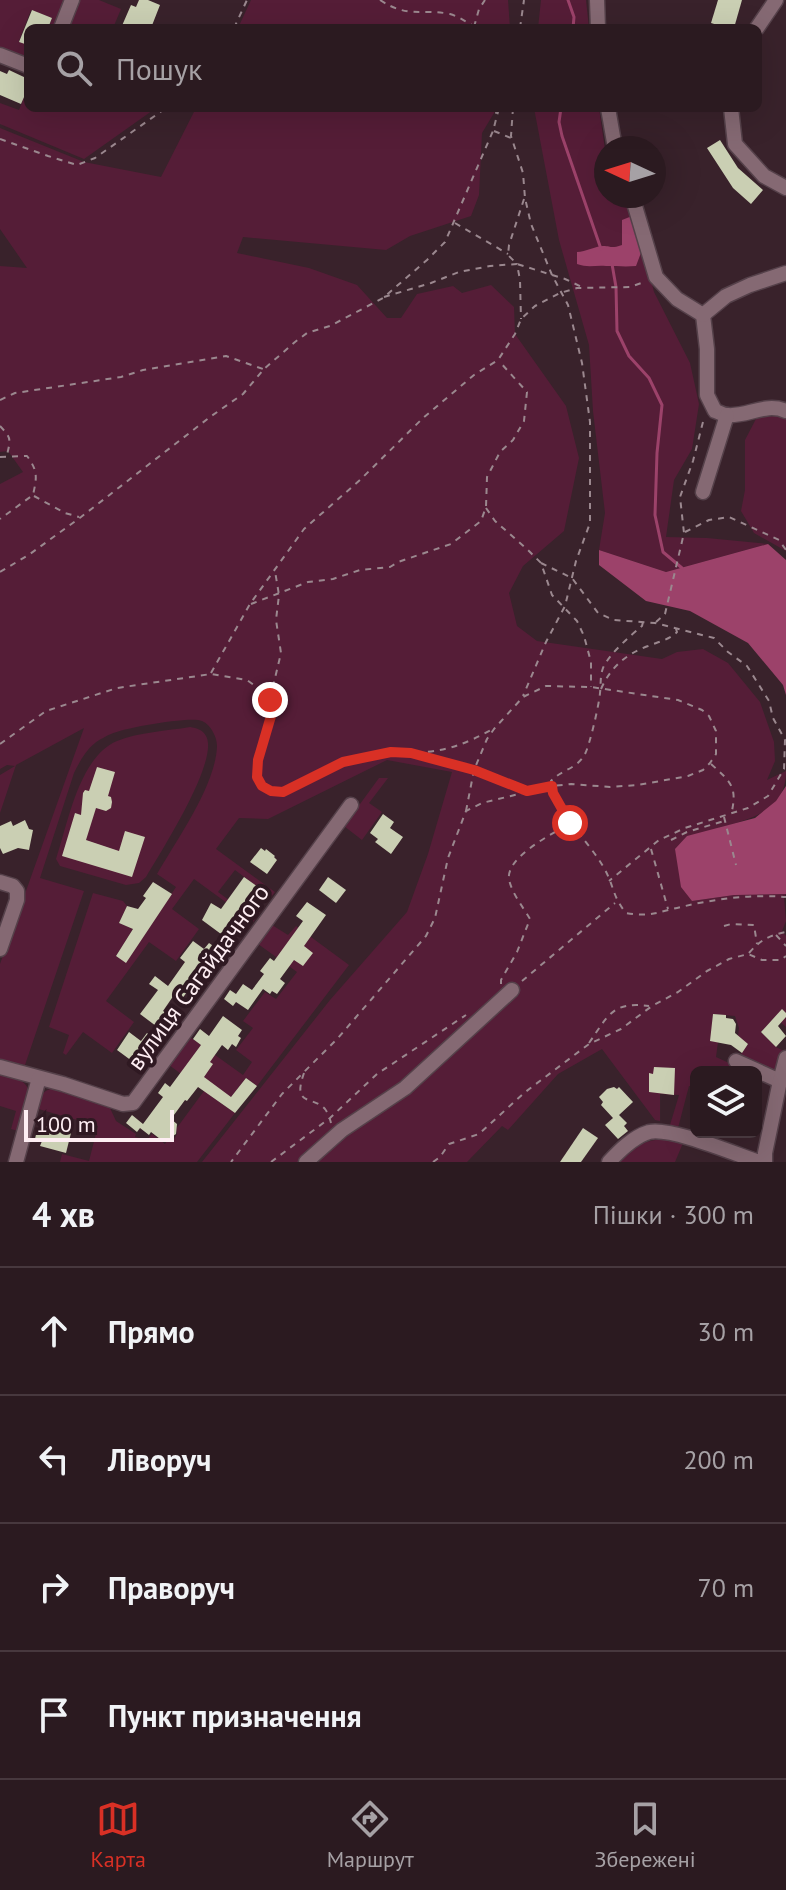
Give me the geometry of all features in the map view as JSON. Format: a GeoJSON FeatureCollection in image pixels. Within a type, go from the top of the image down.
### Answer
{"type":"FeatureCollection","features":[{"type":"Feature","properties":{"kind":"street"},"geometry":{"type":"LineString","coordinates":[[63,24],[72,0]]}},
{"type":"Feature","properties":{"kind":"street"},"geometry":{"type":"LineString","coordinates":[[597,0],[598,24]]}},
{"type":"Feature","properties":{"kind":"street"},"geometry":{"type":"LineString","coordinates":[[760,24],[776,0]]}},
{"type":"Feature","properties":{"kind":"street"},"geometry":{"type":"LineString","coordinates":[[0,55],[24,64]]}},
{"type":"Feature","properties":{"kind":"street"},"geometry":{"type":"LineString","coordinates":[[609,112],[613,136]]}},
{"type":"Feature","properties":{"kind":"street"},"geometry":{"type":"LineString","coordinates":[[731,112],[735,144],[764,176],[786,188]]}},
{"type":"Feature","properties":{"kind":"street"},"geometry":{"type":"LineString","coordinates":[[636,208],[656,277],[677,299],[703,315]]}},
{"type":"Feature","properties":{"kind":"street"},"geometry":{"type":"LineString","coordinates":[[703,315],[726,296],[786,273]]}},
{"type":"Feature","properties":{"kind":"street"},"geometry":{"type":"LineString","coordinates":[[703,315],[707,395],[715,411],[727,415],[767,408],[786,411]]}},
{"type":"Feature","properties":{"kind":"street"},"geometry":{"type":"LineString","coordinates":[[703,492],[727,415]]}},
{"type":"Feature","properties":{"kind":"street","name":"вулиця Сагайдачного"},"geometry":{"type":"LineString","coordinates":[[39,1078],[123,1104],[133,1103],[351,805]]}},
{"type":"Feature","properties":{"kind":"street"},"geometry":{"type":"LineString","coordinates":[[0,882],[13,886],[17,891],[17,900],[0,949]]}},
{"type":"Feature","properties":{"kind":"street"},"geometry":{"type":"LineString","coordinates":[[306,1162],[342,1130],[405,1088],[512,990]]}},
{"type":"Feature","properties":{"kind":"street"},"geometry":{"type":"LineString","coordinates":[[765,1162],[786,1058]]}},
{"type":"Feature","properties":{"kind":"street"},"geometry":{"type":"LineString","coordinates":[[736,1061],[780,1081]]}},
{"type":"Feature","properties":{"kind":"street"},"geometry":{"type":"LineString","coordinates":[[0,1067],[39,1078],[16,1162]]}},
{"type":"Feature","properties":{"kind":"street"},"geometry":{"type":"LineString","coordinates":[[609,1162],[629,1142],[659,1131],[759,1162]]}},
{"type":"Feature","properties":{"kind":"path"},"geometry":{"type":"LineString","coordinates":[[236,24],[247,0]]}},
{"type":"Feature","properties":{"kind":"path"},"geometry":{"type":"LineString","coordinates":[[380,0],[410,13],[454,15],[469,24]]}},
{"type":"Feature","properties":{"kind":"path"},"geometry":{"type":"LineString","coordinates":[[477,24],[479,9],[485,0]]}},
{"type":"Feature","properties":{"kind":"path"},"geometry":{"type":"LineString","coordinates":[[521,24],[524,0]]}},
{"type":"Feature","properties":{"kind":"path"},"geometry":{"type":"LineString","coordinates":[[0,139],[77,165],[95,158],[160,112]]}},
{"type":"Feature","properties":{"kind":"path"},"geometry":{"type":"LineString","coordinates":[[383,298],[445,242],[493,131],[497,112]]}},
{"type":"Feature","properties":{"kind":"path"},"geometry":{"type":"LineString","coordinates":[[231,1162],[282,1094],[338,1038],[426,936],[435,918],[448,858],[466,811],[474,770],[487,739],[523,697],[565,606],[590,523],[590,422],[579,348],[568,305],[531,224],[523,173],[512,138],[513,112]]}},
{"type":"Feature","properties":{"kind":"path"},"geometry":{"type":"LineString","coordinates":[[493,131],[512,138]]}},
{"type":"Feature","properties":{"kind":"path"},"geometry":{"type":"LineString","coordinates":[[508,255],[525,198]]}},
{"type":"Feature","properties":{"kind":"path"},"geometry":{"type":"LineString","coordinates":[[211,674],[250,604],[304,529],[423,418],[474,375],[498,360],[515,334],[521,319],[517,264],[508,255],[454,223]]}},
{"type":"Feature","properties":{"kind":"path"},"geometry":{"type":"LineString","coordinates":[[0,572],[81,517],[243,394],[264,369],[307,333],[383,298],[459,272],[490,266],[517,264],[585,288]]}},
{"type":"Feature","properties":{"kind":"path"},"geometry":{"type":"LineString","coordinates":[[521,319],[535,306],[560,293],[585,288],[630,287],[656,277]]}},
{"type":"Feature","properties":{"kind":"path"},"geometry":{"type":"LineString","coordinates":[[0,400],[15,393],[121,377],[143,370],[226,356],[264,369]]}},
{"type":"Feature","properties":{"kind":"path"},"geometry":{"type":"LineString","coordinates":[[250,604],[308,582],[333,579],[360,570],[390,567],[451,544],[481,521],[486,507],[487,477],[500,452],[513,440],[524,421],[527,392],[498,360]]}},
{"type":"Feature","properties":{"kind":"path"},"geometry":{"type":"LineString","coordinates":[[655,623],[665,614],[684,533],[680,497],[704,422],[707,395]]}},
{"type":"Feature","properties":{"kind":"path"},"geometry":{"type":"LineString","coordinates":[[0,426],[10,440],[7,456]]}},
{"type":"Feature","properties":{"kind":"path"},"geometry":{"type":"LineString","coordinates":[[0,457],[27,456],[37,478],[33,495],[0,519]]}},
{"type":"Feature","properties":{"kind":"path"},"geometry":{"type":"LineString","coordinates":[[33,495],[65,513],[81,517]]}},
{"type":"Feature","properties":{"kind":"path"},"geometry":{"type":"LineString","coordinates":[[486,507],[495,521],[541,563],[572,578],[598,613],[614,620],[644,621],[714,638],[747,666],[769,701],[773,718],[785,740],[784,769],[768,796],[724,819],[671,840]]}},
{"type":"Feature","properties":{"kind":"path"},"geometry":{"type":"LineString","coordinates":[[684,533],[709,520],[729,517],[779,540],[786,550]]}},
{"type":"Feature","properties":{"kind":"path"},"geometry":{"type":"LineString","coordinates":[[541,563],[552,595],[577,621],[584,636],[591,662],[591,687]]}},
{"type":"Feature","properties":{"kind":"path"},"geometry":{"type":"LineString","coordinates":[[275,570],[279,595],[276,620],[281,653],[270,700],[271,716],[258,760],[257,777],[262,786],[283,792],[343,762],[391,752],[438,751],[459,746],[494,729]]}},
{"type":"Feature","properties":{"kind":"path"},"geometry":{"type":"LineString","coordinates":[[601,690],[605,664],[644,621]]}},
{"type":"Feature","properties":{"kind":"path"},"geometry":{"type":"LineString","coordinates":[[676,628],[677,632],[671,638],[634,651],[607,673],[586,753],[577,765],[554,777],[551,781],[553,793],[570,823],[603,867],[616,902],[626,913],[655,915],[729,899],[786,897]]}},
{"type":"Feature","properties":{"kind":"path"},"geometry":{"type":"LineString","coordinates":[[0,744],[46,711],[117,688],[211,674],[247,680],[270,700]]}},
{"type":"Feature","properties":{"kind":"path"},"geometry":{"type":"LineString","coordinates":[[466,811],[482,803],[552,786],[610,787],[671,781],[703,770],[716,754],[716,731],[709,716],[678,700],[591,687],[546,686],[523,697]]}},
{"type":"Feature","properties":{"kind":"path"},"geometry":{"type":"LineString","coordinates":[[411,753],[474,770],[527,791]]}},
{"type":"Feature","properties":{"kind":"path"},"geometry":{"type":"LineString","coordinates":[[710,763],[732,784],[735,798],[731,815]]}},
{"type":"Feature","properties":{"kind":"path"},"geometry":{"type":"LineString","coordinates":[[609,881],[659,840],[685,828],[724,819]]}},
{"type":"Feature","properties":{"kind":"path"},"geometry":{"type":"LineString","coordinates":[[724,819],[736,865]]}},
{"type":"Feature","properties":{"kind":"path"},"geometry":{"type":"LineString","coordinates":[[499,1002],[501,980],[517,952],[530,919],[509,881],[510,869],[516,859],[570,823]]}},
{"type":"Feature","properties":{"kind":"path"},"geometry":{"type":"LineString","coordinates":[[651,848],[669,910]]}},
{"type":"Feature","properties":{"kind":"path"},"geometry":{"type":"LineString","coordinates":[[512,990],[616,902]]}},
{"type":"Feature","properties":{"kind":"path"},"geometry":{"type":"LineString","coordinates":[[724,926],[754,925],[757,944]]}},
{"type":"Feature","properties":{"kind":"path"},"geometry":{"type":"LineString","coordinates":[[433,1162],[449,1144],[479,1134],[524,1093],[589,1044],[621,1029],[652,1006],[729,959],[748,954],[767,937],[786,932]]}},
{"type":"Feature","properties":{"kind":"path"},"geometry":{"type":"LineString","coordinates":[[775,935],[786,946]]}},
{"type":"Feature","properties":{"kind":"path"},"geometry":{"type":"LineString","coordinates":[[748,954],[762,960],[781,960],[786,956]]}},
{"type":"Feature","properties":{"kind":"path"},"geometry":{"type":"LineString","coordinates":[[589,1044],[605,1018],[615,1009],[635,1004],[652,1006]]}},
{"type":"Feature","properties":{"kind":"path"},"geometry":{"type":"LineString","coordinates":[[271,1162],[330,1118],[377,1074],[469,1013]]}},
{"type":"Feature","properties":{"kind":"path"},"geometry":{"type":"LineString","coordinates":[[304,1072],[300,1091],[304,1098],[325,1108],[335,1137]]}},
{"type":"Feature","properties":{"kind":"shaded area"},"geometry":{"type":"Polygon","coordinates":[[[0,0],[67,0],[57,24],[50,24],[52,18],[31,10],[19,41],[24,43],[24,58],[0,49],[0,0]]]}},
{"type":"Feature","properties":{"kind":"shaded area"},"geometry":{"type":"Polygon","coordinates":[[[78,0],[99,0],[121,9],[115,24],[69,24],[78,0]]]}},
{"type":"Feature","properties":{"kind":"shaded area"},"geometry":{"type":"Polygon","coordinates":[[[251,0],[508,0],[510,24],[240,24],[251,0]]]}},
{"type":"Feature","properties":{"kind":"shaded area"},"geometry":{"type":"Polygon","coordinates":[[[541,0],[586,0],[589,24],[538,24],[541,0]]]}},
{"type":"Feature","properties":{"kind":"shaded area"},"geometry":{"type":"Polygon","coordinates":[[[24,98],[24,112],[150,112],[84,159],[0,124],[0,103],[19,110],[24,98]]]}},
{"type":"Feature","properties":{"kind":"shaded area"},"geometry":{"type":"Polygon","coordinates":[[[194,112],[495,112],[482,133],[479,195],[471,216],[410,236],[386,250],[243,237],[237,253],[309,268],[357,285],[387,318],[401,318],[417,294],[453,286],[462,293],[491,285],[514,307],[515,334],[566,406],[579,458],[564,531],[523,566],[509,593],[517,626],[537,641],[662,659],[677,652],[703,649],[728,663],[760,702],[774,742],[775,761],[767,780],[786,771],[780,796],[773,805],[754,817],[718,828],[692,901],[734,895],[786,894],[786,921],[782,931],[786,936],[786,1027],[775,1017],[761,1032],[784,1051],[776,1074],[739,1057],[748,1044],[744,1041],[737,1044],[739,1028],[735,1016],[713,1014],[711,1041],[718,1042],[716,1057],[736,1066],[690,1066],[690,1086],[678,1128],[670,1125],[679,1095],[660,1094],[660,1121],[655,1120],[602,1049],[558,1074],[508,1130],[502,1126],[467,1162],[202,1162],[330,1000],[407,912],[452,772],[387,760],[268,819],[239,818],[216,849],[275,892],[271,897],[235,870],[218,892],[241,909],[245,905],[259,914],[253,922],[194,879],[172,909],[199,929],[176,961],[149,942],[106,1001],[134,1022],[112,1053],[83,1032],[66,1055],[63,1053],[69,1035],[49,1027],[93,893],[123,901],[127,906],[119,923],[133,929],[116,956],[126,962],[176,887],[157,874],[203,795],[217,746],[211,728],[195,720],[157,723],[111,734],[95,743],[80,761],[40,878],[84,891],[25,1065],[0,1059],[0,964],[84,728],[16,765],[0,813],[0,775],[15,766],[7,765],[0,769],[0,484],[23,472],[8,451],[0,452],[0,266],[27,268],[0,229],[0,128],[84,162],[161,177],[194,112]]]}},
{"type":"Feature","properties":{"kind":"shaded area"},"geometry":{"type":"Polygon","coordinates":[[[535,112],[600,112],[603,136],[594,136],[594,208],[631,208],[634,213],[654,292],[690,363],[699,404],[692,449],[674,480],[666,537],[768,544],[666,572],[599,550],[605,513],[589,345],[559,240],[535,112]]]}},
{"type":"Feature","properties":{"kind":"shaded area"},"geometry":{"type":"Polygon","coordinates":[[[632,216],[642,250],[636,266],[577,264],[577,252],[622,245],[622,220],[632,216]]]}},
{"type":"Feature","properties":{"kind":"shaded area"},"geometry":{"type":"Polygon","coordinates":[[[779,416],[786,419],[786,551],[754,533],[741,511],[745,490],[745,440],[757,417],[779,416]]]}},
{"type":"Feature","properties":{"kind":"shaded area"},"geometry":{"type":"Polygon","coordinates":[[[768,544],[786,560],[786,695],[783,685],[748,643],[690,611],[646,601],[599,565],[599,550],[666,572],[768,544]]]}},
{"type":"Feature","properties":{"kind":"shaded area"},"geometry":{"type":"Polygon","coordinates":[[[190,727],[206,736],[208,748],[204,765],[175,828],[146,877],[139,883],[126,885],[60,866],[56,859],[77,792],[93,761],[104,749],[134,736],[190,727]]]}},
{"type":"Feature","properties":{"kind":"shaded area"},"geometry":{"type":"Polygon","coordinates":[[[379,778],[388,778],[369,803],[382,812],[362,840],[344,826],[379,778]]]}},
{"type":"Feature","properties":{"kind":"shaded area"},"geometry":{"type":"Polygon","coordinates":[[[786,786],[786,894],[734,895],[692,901],[681,887],[675,849],[687,836],[755,818],[776,801],[786,786]]]}},
{"type":"Feature","properties":{"kind":"shaded area"},"geometry":{"type":"Polygon","coordinates":[[[272,925],[288,935],[296,926],[349,965],[257,1086],[246,1078],[231,1097],[208,1094],[235,1113],[197,1162],[60,1162],[62,1154],[89,1161],[98,1126],[35,1108],[46,1091],[54,1088],[111,1105],[116,1121],[136,1134],[135,1137],[147,1140],[152,1134],[165,1144],[168,1139],[174,1139],[176,1129],[204,1091],[169,1065],[190,1037],[243,1075],[252,1062],[236,1050],[253,1028],[243,1021],[265,992],[276,999],[297,972],[258,944],[272,925]]]}},
{"type":"Feature","properties":{"kind":"shaded area"},"geometry":{"type":"Polygon","coordinates":[[[0,1074],[20,1080],[28,1089],[18,1131],[11,1129],[16,1111],[0,1106],[0,1074]]]}},
{"type":"Feature","properties":{"kind":"shaded area"},"geometry":{"type":"Polygon","coordinates":[[[667,1139],[683,1143],[675,1162],[616,1162],[639,1145],[667,1139]]]}},
{"type":"Feature","properties":{"kind":"building"},"geometry":{"type":"Polygon","coordinates":[[[139,0],[160,5],[153,24],[123,24],[131,5],[136,7],[139,0]]]}},
{"type":"Feature","properties":{"kind":"building"},"geometry":{"type":"Polygon","coordinates":[[[718,0],[742,0],[735,24],[711,23],[718,0]]]}},
{"type":"Feature","properties":{"kind":"building"},"geometry":{"type":"Polygon","coordinates":[[[32,10],[52,18],[50,24],[26,24],[32,10]]]}},
{"type":"Feature","properties":{"kind":"building"},"geometry":{"type":"Polygon","coordinates":[[[9,70],[24,77],[21,104],[0,95],[0,71],[7,74],[9,70]]]}},
{"type":"Feature","properties":{"kind":"building"},"geometry":{"type":"Polygon","coordinates":[[[720,140],[738,168],[763,190],[751,204],[733,188],[707,148],[720,140]]]}},
{"type":"Feature","properties":{"kind":"building"},"geometry":{"type":"Polygon","coordinates":[[[97,767],[115,772],[108,796],[112,802],[111,808],[106,811],[96,808],[86,840],[119,851],[125,831],[145,837],[132,877],[62,856],[75,813],[81,815],[83,793],[89,791],[97,767]]]}},
{"type":"Feature","properties":{"kind":"building"},"geometry":{"type":"Polygon","coordinates":[[[383,814],[394,822],[390,828],[403,837],[391,854],[375,842],[378,839],[370,833],[383,814]]]}},
{"type":"Feature","properties":{"kind":"building"},"geometry":{"type":"Polygon","coordinates":[[[25,820],[29,829],[33,830],[29,850],[18,848],[3,854],[0,826],[11,821],[13,826],[25,820]]]}},
{"type":"Feature","properties":{"kind":"building"},"geometry":{"type":"Polygon","coordinates":[[[261,848],[277,860],[267,874],[250,862],[261,848]]]}},
{"type":"Feature","properties":{"kind":"building"},"geometry":{"type":"Polygon","coordinates":[[[244,877],[258,887],[250,898],[254,900],[249,907],[240,908],[221,934],[202,920],[211,903],[221,909],[244,877]]]}},
{"type":"Feature","properties":{"kind":"building"},"geometry":{"type":"Polygon","coordinates":[[[328,877],[346,890],[336,903],[319,890],[328,877]]]}},
{"type":"Feature","properties":{"kind":"building"},"geometry":{"type":"Polygon","coordinates":[[[153,882],[172,894],[126,963],[116,956],[133,929],[119,923],[127,906],[138,909],[153,882]]]}},
{"type":"Feature","properties":{"kind":"building"},"geometry":{"type":"Polygon","coordinates":[[[307,902],[326,915],[304,946],[313,953],[303,966],[294,960],[280,979],[285,983],[277,994],[263,989],[248,1010],[236,1002],[233,1006],[224,999],[230,990],[236,994],[243,984],[252,990],[264,974],[260,971],[270,958],[274,961],[303,921],[296,916],[307,902]]]}},
{"type":"Feature","properties":{"kind":"building"},"geometry":{"type":"Polygon","coordinates":[[[193,941],[204,949],[209,943],[219,950],[181,1000],[174,995],[156,1026],[140,1014],[158,990],[149,984],[155,976],[168,986],[185,962],[180,958],[193,941]]]}},
{"type":"Feature","properties":{"kind":"building"},"geometry":{"type":"Polygon","coordinates":[[[782,1009],[786,1017],[778,1026],[786,1036],[776,1047],[761,1032],[782,1009]]]}},
{"type":"Feature","properties":{"kind":"building"},"geometry":{"type":"Polygon","coordinates":[[[713,1014],[733,1019],[735,1033],[748,1044],[742,1053],[731,1045],[710,1041],[713,1014]]]}},
{"type":"Feature","properties":{"kind":"building"},"geometry":{"type":"Polygon","coordinates":[[[223,1016],[242,1030],[238,1036],[241,1038],[236,1047],[232,1044],[228,1050],[222,1045],[204,1077],[231,1097],[246,1078],[257,1086],[235,1113],[198,1087],[171,1119],[177,1124],[176,1134],[164,1142],[151,1132],[149,1135],[140,1128],[137,1132],[126,1123],[132,1115],[143,1124],[163,1097],[158,1093],[165,1083],[170,1087],[201,1045],[193,1039],[200,1029],[209,1036],[223,1016]]]}},
{"type":"Feature","properties":{"kind":"building"},"geometry":{"type":"Polygon","coordinates":[[[129,1032],[141,1041],[147,1033],[155,1039],[136,1064],[117,1050],[129,1032]]]}},
{"type":"Feature","properties":{"kind":"building"},"geometry":{"type":"Polygon","coordinates":[[[654,1067],[675,1068],[674,1095],[649,1092],[649,1073],[653,1074],[654,1067]]]}},
{"type":"Feature","properties":{"kind":"building"},"geometry":{"type":"Polygon","coordinates":[[[619,1087],[633,1102],[619,1115],[627,1123],[624,1126],[628,1131],[618,1139],[605,1125],[613,1118],[601,1105],[603,1102],[599,1097],[619,1087]]]}},
{"type":"Feature","properties":{"kind":"building"},"geometry":{"type":"Polygon","coordinates":[[[46,1126],[71,1133],[66,1153],[40,1146],[42,1141],[35,1139],[37,1130],[44,1132],[46,1126]]]}},
{"type":"Feature","properties":{"kind":"building"},"geometry":{"type":"Polygon","coordinates":[[[583,1128],[598,1138],[581,1162],[560,1162],[583,1128]]]}},
{"type":"Feature","properties":{"kind":"waterway"},"geometry":{"type":"LineString","coordinates":[[568,0],[573,24]]}},
{"type":"Feature","properties":{"kind":"waterway"},"geometry":{"type":"LineString","coordinates":[[560,112],[562,136],[601,249]]}},
{"type":"Feature","properties":{"kind":"waterway"},"geometry":{"type":"LineString","coordinates":[[612,264],[617,331],[629,356],[649,378],[662,405],[655,515],[663,552],[682,568]]}},
{"type":"Feature","properties":{"kind":"route"},"geometry":{"type":"LineString","coordinates":[[270,700],[271,716],[258,760],[257,777],[262,786],[271,791],[283,792],[343,762],[391,752],[411,753],[474,770],[527,791],[552,786],[570,823]]}}]}
